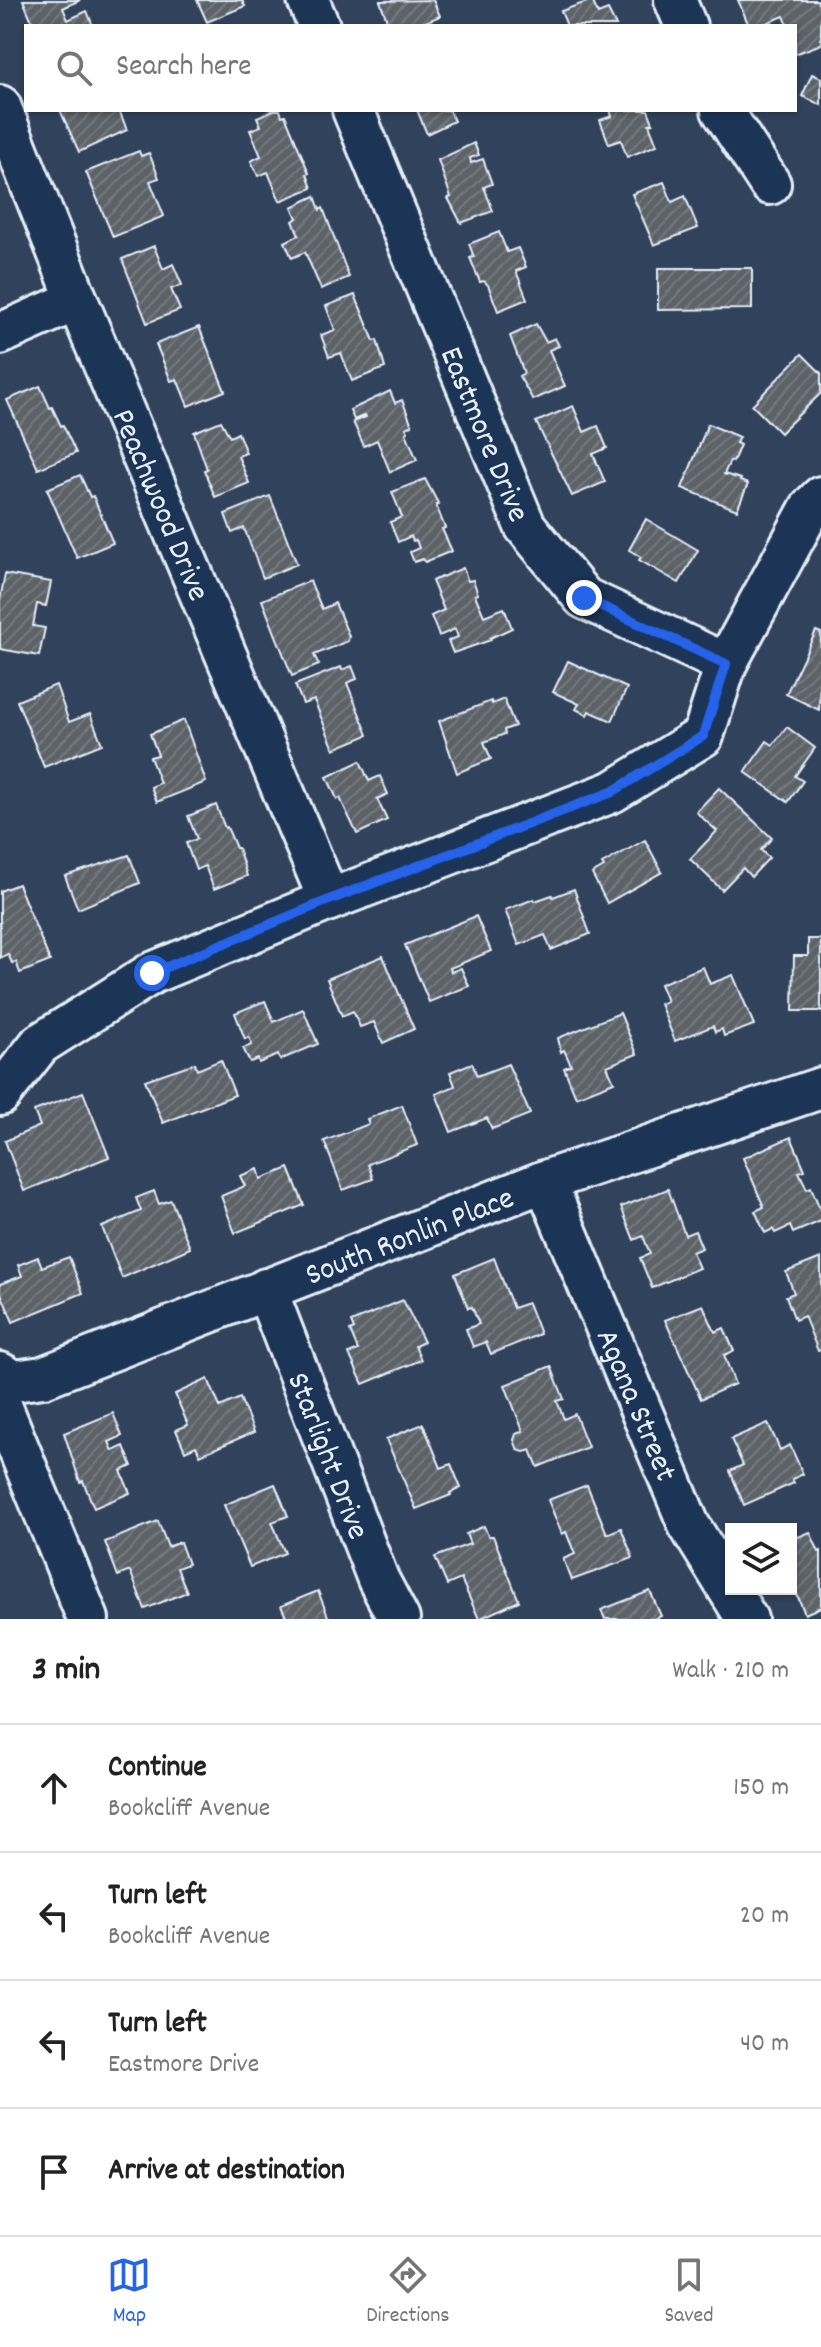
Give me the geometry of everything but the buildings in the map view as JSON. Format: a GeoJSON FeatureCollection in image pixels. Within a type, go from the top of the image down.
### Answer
{"type":"FeatureCollection","features":[{"type":"Feature","properties":{"kind":"street"},"geometry":{"type":"LineString","coordinates":[[308,0],[318,24]]}},
{"type":"Feature","properties":{"kind":"street"},"geometry":{"type":"LineString","coordinates":[[675,0],[685,24]]}},
{"type":"Feature","properties":{"kind":"street","name":"Peachwood Drive"},"geometry":{"type":"LineString","coordinates":[[0,106],[77,300],[329,900]]}},
{"type":"Feature","properties":{"kind":"street","name":"Eastmore Drive"},"geometry":{"type":"LineString","coordinates":[[354,112],[525,526],[584,598],[726,664]]}},
{"type":"Feature","properties":{"kind":"street"},"geometry":{"type":"LineString","coordinates":[[723,112],[770,184]]}},
{"type":"Feature","properties":{"kind":"street"},"geometry":{"type":"LineString","coordinates":[[0,334],[77,300]]}},
{"type":"Feature","properties":{"kind":"street"},"geometry":{"type":"LineString","coordinates":[[0,1095],[40,1044],[152,973],[329,900],[612,792],[703,736],[726,664],[811,507],[821,497]]}},
{"type":"Feature","properties":{"kind":"street","name":"South Ronlin Place"},"geometry":{"type":"LineString","coordinates":[[0,1373],[14,1381],[43,1377],[545,1181],[821,1088]]}},
{"type":"Feature","properties":{"kind":"street","name":"Agana Street"},"geometry":{"type":"LineString","coordinates":[[545,1181],[689,1525],[747,1619]]}},
{"type":"Feature","properties":{"kind":"street","name":"Starlight Drive"},"geometry":{"type":"LineString","coordinates":[[266,1289],[378,1579],[399,1619]]}},
{"type":"Feature","properties":{"kind":"street"},"geometry":{"type":"LineString","coordinates":[[0,1403],[88,1619]]}},
{"type":"Feature","properties":{"kind":"route"},"geometry":{"type":"LineString","coordinates":[[152,973],[329,900],[612,792],[703,736],[726,664],[584,598]]}}]}
